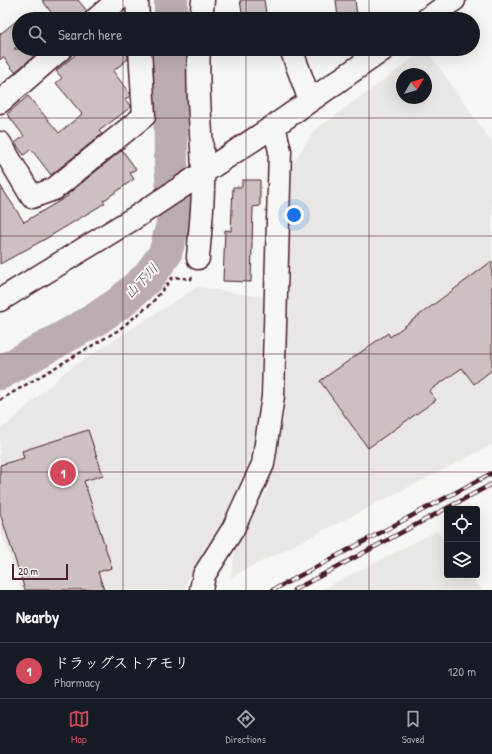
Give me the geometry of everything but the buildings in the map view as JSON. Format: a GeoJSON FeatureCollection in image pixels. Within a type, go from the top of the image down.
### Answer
{"type":"FeatureCollection","features":[{"type":"Feature","properties":{"kind":"street"},"geometry":{"type":"LineString","coordinates":[[104,12],[118,0]]}},
{"type":"Feature","properties":{"kind":"street"},"geometry":{"type":"LineString","coordinates":[[137,0],[138,12]]}},
{"type":"Feature","properties":{"kind":"street"},"geometry":{"type":"LineString","coordinates":[[202,12],[203,0]]}},
{"type":"Feature","properties":{"kind":"street"},"geometry":{"type":"LineString","coordinates":[[437,12],[454,0]]}},
{"type":"Feature","properties":{"kind":"street"},"geometry":{"type":"LineString","coordinates":[[0,102],[53,56]]}},
{"type":"Feature","properties":{"kind":"street"},"geometry":{"type":"LineString","coordinates":[[0,143],[32,197],[54,188],[144,116],[140,56]]}},
{"type":"Feature","properties":{"kind":"street"},"geometry":{"type":"LineString","coordinates":[[198,258],[198,176],[200,124],[199,56]]}},
{"type":"Feature","properties":{"kind":"street"},"geometry":{"type":"LineString","coordinates":[[294,56],[310,101]]}},
{"type":"Feature","properties":{"kind":"street"},"geometry":{"type":"LineString","coordinates":[[0,300],[136,217],[274,126],[374,56]]}},
{"type":"Feature","properties":{"kind":"street"},"geometry":{"type":"LineString","coordinates":[[200,590],[204,574],[233,529],[263,464],[273,388],[280,151],[274,126]]}},
{"type":"Feature","properties":{"kind":"path"},"geometry":{"type":"LineString","coordinates":[[0,400],[117,331],[151,304],[174,277],[191,278],[198,258]]}},
{"type":"Feature","properties":{"kind":"shaded area"},"geometry":{"type":"Polygon","coordinates":[[[416,56],[431,56],[489,138],[492,140],[492,445],[231,577],[235,550],[267,491],[284,418],[292,165],[314,131],[396,71],[396,104],[432,104],[432,68],[400,68],[416,56]]]}},
{"type":"Feature","properties":{"kind":"shaded area"},"geometry":{"type":"Polygon","coordinates":[[[197,287],[263,297],[257,435],[232,504],[188,579],[184,590],[21,590],[0,529],[0,428],[8,424],[66,371],[197,287]]]}},
{"type":"Feature","properties":{"kind":"shaded area"},"geometry":{"type":"Polygon","coordinates":[[[437,531],[444,540],[444,578],[472,578],[482,590],[321,590],[437,531]]]}},
{"type":"Feature","properties":{"kind":"waterway","name":"山下川"},"geometry":{"type":"LineString","coordinates":[[171,0],[171,12]]}},
{"type":"Feature","properties":{"kind":"waterway","name":"山下川"},"geometry":{"type":"LineString","coordinates":[[0,373],[93,321],[121,302],[148,277],[165,254],[175,216],[171,164],[170,56]]}},
{"type":"Feature","properties":{"kind":"railway"},"geometry":{"type":"LineString","coordinates":[[273,590],[492,473]]}},
{"type":"Feature","properties":{"kind":"railway"},"geometry":{"type":"LineString","coordinates":[[294,590],[492,484]]}},
{"type":"Feature","properties":{"kind":"place","name":"ドラッグストアモリ"},"geometry":{"type":"Point","coordinates":[63,473]}}]}
